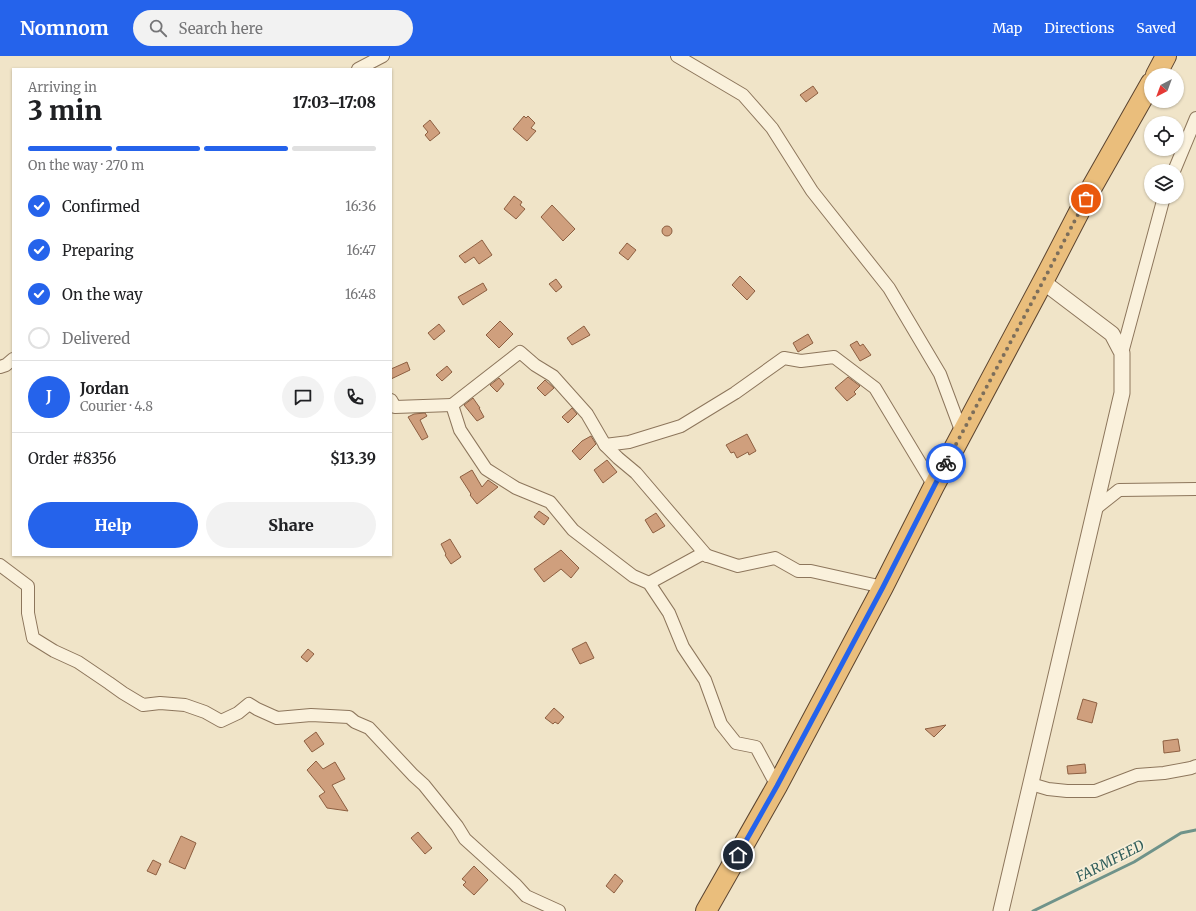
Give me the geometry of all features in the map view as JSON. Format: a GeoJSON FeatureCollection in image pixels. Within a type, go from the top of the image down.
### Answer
{"type":"FeatureCollection","features":[{"type":"Feature","properties":{"kind":"highway"},"geometry":{"type":"LineString","coordinates":[[1160,68],[1166,56]]}},
{"type":"Feature","properties":{"kind":"highway"},"geometry":{"type":"LineString","coordinates":[[706,911],[777,786],[883,587],[934,486],[1092,186],[1144,95]]}},
{"type":"Feature","properties":{"kind":"street"},"geometry":{"type":"LineString","coordinates":[[360,68],[383,56]]}},
{"type":"Feature","properties":{"kind":"street"},"geometry":{"type":"LineString","coordinates":[[677,56],[743,95],[772,128],[812,191],[889,288],[940,374],[962,434]]}},
{"type":"Feature","properties":{"kind":"street"},"geometry":{"type":"LineString","coordinates":[[1177,164],[1196,118]]}},
{"type":"Feature","properties":{"kind":"street"},"geometry":{"type":"LineString","coordinates":[[1002,907],[1122,393],[1122,353],[1162,204]]}},
{"type":"Feature","properties":{"kind":"street"},"geometry":{"type":"LineString","coordinates":[[1042,282],[1112,334],[1122,353]]}},
{"type":"Feature","properties":{"kind":"street"},"geometry":{"type":"LineString","coordinates":[[392,402],[395,407],[452,405],[520,352],[535,365],[553,376],[587,414],[605,445],[636,473],[707,556]]}},
{"type":"Feature","properties":{"kind":"street"},"geometry":{"type":"LineString","coordinates":[[605,445],[628,442],[681,426],[735,392],[784,358],[801,361],[834,357],[875,388],[934,486]]}},
{"type":"Feature","properties":{"kind":"street"},"geometry":{"type":"LineString","coordinates":[[0,367],[6,365],[12,360]]}},
{"type":"Feature","properties":{"kind":"street"},"geometry":{"type":"LineString","coordinates":[[452,405],[460,430],[486,469],[516,488],[550,502],[573,530],[633,576],[649,583],[669,613],[683,647],[705,680],[721,724],[736,742],[756,747],[777,786]]}},
{"type":"Feature","properties":{"kind":"street"},"geometry":{"type":"LineString","coordinates":[[1095,509],[1119,490],[1196,489]]}},
{"type":"Feature","properties":{"kind":"street"},"geometry":{"type":"LineString","coordinates":[[649,583],[702,554],[738,566],[775,558],[798,571],[811,571],[883,587]]}},
{"type":"Feature","properties":{"kind":"street"},"geometry":{"type":"LineString","coordinates":[[0,565],[28,586],[28,613],[33,638],[54,651],[78,662],[142,705],[160,703],[185,705],[205,712],[221,720],[238,713],[249,704],[276,718],[311,715],[349,717],[355,722],[369,728],[424,785],[465,839],[526,896],[559,911]]}},
{"type":"Feature","properties":{"kind":"street"},"geometry":{"type":"LineString","coordinates":[[1031,784],[1048,789],[1095,791],[1138,775],[1164,773],[1196,766]]}},
{"type":"Feature","properties":{"kind":"building"},"geometry":{"type":"Polygon","coordinates":[[[813,86],[818,93],[806,102],[800,95],[813,86]]]}},
{"type":"Feature","properties":{"kind":"building"},"geometry":{"type":"Polygon","coordinates":[[[524,116],[526,118],[528,116],[535,123],[531,128],[536,131],[527,141],[513,129],[524,116]]]}},
{"type":"Feature","properties":{"kind":"building"},"geometry":{"type":"Polygon","coordinates":[[[430,120],[440,133],[430,141],[425,135],[428,132],[423,126],[430,120]]]}},
{"type":"Feature","properties":{"kind":"building"},"geometry":{"type":"Polygon","coordinates":[[[514,196],[522,202],[520,205],[525,209],[516,219],[504,209],[514,196]]]}},
{"type":"Feature","properties":{"kind":"building"},"geometry":{"type":"Polygon","coordinates":[[[552,205],[575,229],[563,241],[541,217],[552,205]]]}},
{"type":"Feature","properties":{"kind":"building"},"geometry":{"type":"Polygon","coordinates":[[[665,226],[669,226],[671,227],[671,235],[665,236],[662,233],[662,229],[665,226]]]}},
{"type":"Feature","properties":{"kind":"building"},"geometry":{"type":"Polygon","coordinates":[[[482,240],[492,255],[479,264],[474,257],[465,263],[459,256],[482,240]]]}},
{"type":"Feature","properties":{"kind":"building"},"geometry":{"type":"Polygon","coordinates":[[[627,243],[636,250],[628,260],[619,253],[627,243]]]}},
{"type":"Feature","properties":{"kind":"building"},"geometry":{"type":"Polygon","coordinates":[[[740,276],[755,291],[747,300],[732,285],[740,276]]]}},
{"type":"Feature","properties":{"kind":"building"},"geometry":{"type":"Polygon","coordinates":[[[556,279],[562,287],[556,292],[549,284],[556,279]]]}},
{"type":"Feature","properties":{"kind":"building"},"geometry":{"type":"Polygon","coordinates":[[[483,283],[487,290],[463,305],[458,297],[483,283]]]}},
{"type":"Feature","properties":{"kind":"building"},"geometry":{"type":"Polygon","coordinates":[[[500,321],[513,334],[499,348],[486,335],[500,321]]]}},
{"type":"Feature","properties":{"kind":"building"},"geometry":{"type":"Polygon","coordinates":[[[439,324],[445,331],[434,340],[428,333],[439,324]]]}},
{"type":"Feature","properties":{"kind":"building"},"geometry":{"type":"Polygon","coordinates":[[[584,326],[590,335],[572,345],[567,338],[584,326]]]}},
{"type":"Feature","properties":{"kind":"building"},"geometry":{"type":"Polygon","coordinates":[[[808,334],[813,343],[798,352],[793,343],[808,334]]]}},
{"type":"Feature","properties":{"kind":"building"},"geometry":{"type":"Polygon","coordinates":[[[857,341],[860,346],[863,344],[871,355],[860,361],[850,345],[857,341]]]}},
{"type":"Feature","properties":{"kind":"building"},"geometry":{"type":"Polygon","coordinates":[[[407,362],[410,370],[392,379],[392,369],[407,362]]]}},
{"type":"Feature","properties":{"kind":"building"},"geometry":{"type":"Polygon","coordinates":[[[447,366],[452,372],[442,381],[436,375],[447,366]]]}},
{"type":"Feature","properties":{"kind":"building"},"geometry":{"type":"Polygon","coordinates":[[[848,377],[860,386],[854,392],[856,394],[847,401],[835,388],[848,377]]]}},
{"type":"Feature","properties":{"kind":"building"},"geometry":{"type":"Polygon","coordinates":[[[499,378],[504,384],[497,392],[490,385],[499,378]]]}},
{"type":"Feature","properties":{"kind":"building"},"geometry":{"type":"Polygon","coordinates":[[[545,380],[554,388],[545,396],[537,388],[545,380]]]}},
{"type":"Feature","properties":{"kind":"building"},"geometry":{"type":"Polygon","coordinates":[[[473,398],[484,417],[477,421],[464,405],[473,398]]]}},
{"type":"Feature","properties":{"kind":"building"},"geometry":{"type":"Polygon","coordinates":[[[572,408],[577,414],[568,423],[562,417],[572,408]]]}},
{"type":"Feature","properties":{"kind":"building"},"geometry":{"type":"Polygon","coordinates":[[[425,413],[427,416],[420,420],[428,437],[422,440],[408,417],[414,414],[425,413]]]}},
{"type":"Feature","properties":{"kind":"building"},"geometry":{"type":"Polygon","coordinates":[[[747,434],[756,451],[749,455],[748,452],[737,458],[734,452],[731,453],[726,445],[747,434]]]}},
{"type":"Feature","properties":{"kind":"building"},"geometry":{"type":"Polygon","coordinates":[[[591,436],[596,444],[580,460],[572,451],[582,441],[591,436]]]}},
{"type":"Feature","properties":{"kind":"building"},"geometry":{"type":"Polygon","coordinates":[[[607,460],[617,472],[603,483],[594,470],[607,460]]]}},
{"type":"Feature","properties":{"kind":"building"},"geometry":{"type":"Polygon","coordinates":[[[472,470],[482,487],[488,480],[498,487],[477,504],[460,477],[472,470]]]}},
{"type":"Feature","properties":{"kind":"building"},"geometry":{"type":"Polygon","coordinates":[[[539,511],[549,518],[544,525],[534,517],[539,511]]]}},
{"type":"Feature","properties":{"kind":"building"},"geometry":{"type":"Polygon","coordinates":[[[656,513],[665,526],[653,533],[645,520],[656,513]]]}},
{"type":"Feature","properties":{"kind":"building"},"geometry":{"type":"Polygon","coordinates":[[[450,539],[461,557],[451,564],[445,555],[446,554],[441,544],[450,539]]]}},
{"type":"Feature","properties":{"kind":"building"},"geometry":{"type":"Polygon","coordinates":[[[561,550],[579,568],[571,578],[561,569],[544,582],[534,569],[561,550]]]}},
{"type":"Feature","properties":{"kind":"building"},"geometry":{"type":"Polygon","coordinates":[[[586,642],[594,658],[580,664],[572,649],[586,642]]]}},
{"type":"Feature","properties":{"kind":"building"},"geometry":{"type":"Polygon","coordinates":[[[308,649],[314,654],[307,662],[301,657],[308,649]]]}},
{"type":"Feature","properties":{"kind":"building"},"geometry":{"type":"Polygon","coordinates":[[[1083,699],[1097,703],[1092,723],[1077,719],[1083,699]]]}},
{"type":"Feature","properties":{"kind":"building"},"geometry":{"type":"Polygon","coordinates":[[[554,708],[564,717],[558,724],[555,722],[553,724],[545,718],[554,708]]]}},
{"type":"Feature","properties":{"kind":"building"},"geometry":{"type":"Polygon","coordinates":[[[946,725],[934,737],[925,729],[946,725]]]}},
{"type":"Feature","properties":{"kind":"building"},"geometry":{"type":"Polygon","coordinates":[[[316,732],[324,744],[312,752],[304,741],[316,732]]]}},
{"type":"Feature","properties":{"kind":"building"},"geometry":{"type":"Polygon","coordinates":[[[1178,739],[1180,751],[1164,753],[1163,741],[1178,739]]]}},
{"type":"Feature","properties":{"kind":"building"},"geometry":{"type":"Polygon","coordinates":[[[316,761],[323,769],[335,762],[345,779],[332,785],[348,811],[327,808],[319,796],[325,792],[307,770],[316,761]]]}},
{"type":"Feature","properties":{"kind":"building"},"geometry":{"type":"Polygon","coordinates":[[[1085,764],[1086,773],[1068,774],[1067,766],[1085,764]]]}},
{"type":"Feature","properties":{"kind":"building"},"geometry":{"type":"Polygon","coordinates":[[[418,832],[432,848],[425,854],[411,838],[418,832]]]}},
{"type":"Feature","properties":{"kind":"building"},"geometry":{"type":"Polygon","coordinates":[[[181,836],[196,843],[185,869],[169,862],[181,836]]]}},
{"type":"Feature","properties":{"kind":"building"},"geometry":{"type":"Polygon","coordinates":[[[153,860],[161,864],[156,875],[147,871],[153,860]]]}},
{"type":"Feature","properties":{"kind":"building"},"geometry":{"type":"Polygon","coordinates":[[[474,866],[488,880],[474,895],[463,885],[466,882],[462,879],[474,866]]]}},
{"type":"Feature","properties":{"kind":"building"},"geometry":{"type":"Polygon","coordinates":[[[615,874],[623,881],[614,893],[606,886],[615,874]]]}},
{"type":"Feature","properties":{"kind":"waterway","name":"FARMFEED"},"geometry":{"type":"LineString","coordinates":[[1033,911],[1134,862],[1181,833],[1196,830]]}},
{"type":"Feature","properties":{"kind":"way so far"},"geometry":{"type":"LineString","coordinates":[[946,463],[1086,199]]}},
{"type":"Feature","properties":{"kind":"route"},"geometry":{"type":"LineString","coordinates":[[738,855],[777,786],[883,587],[946,463]]}}]}
